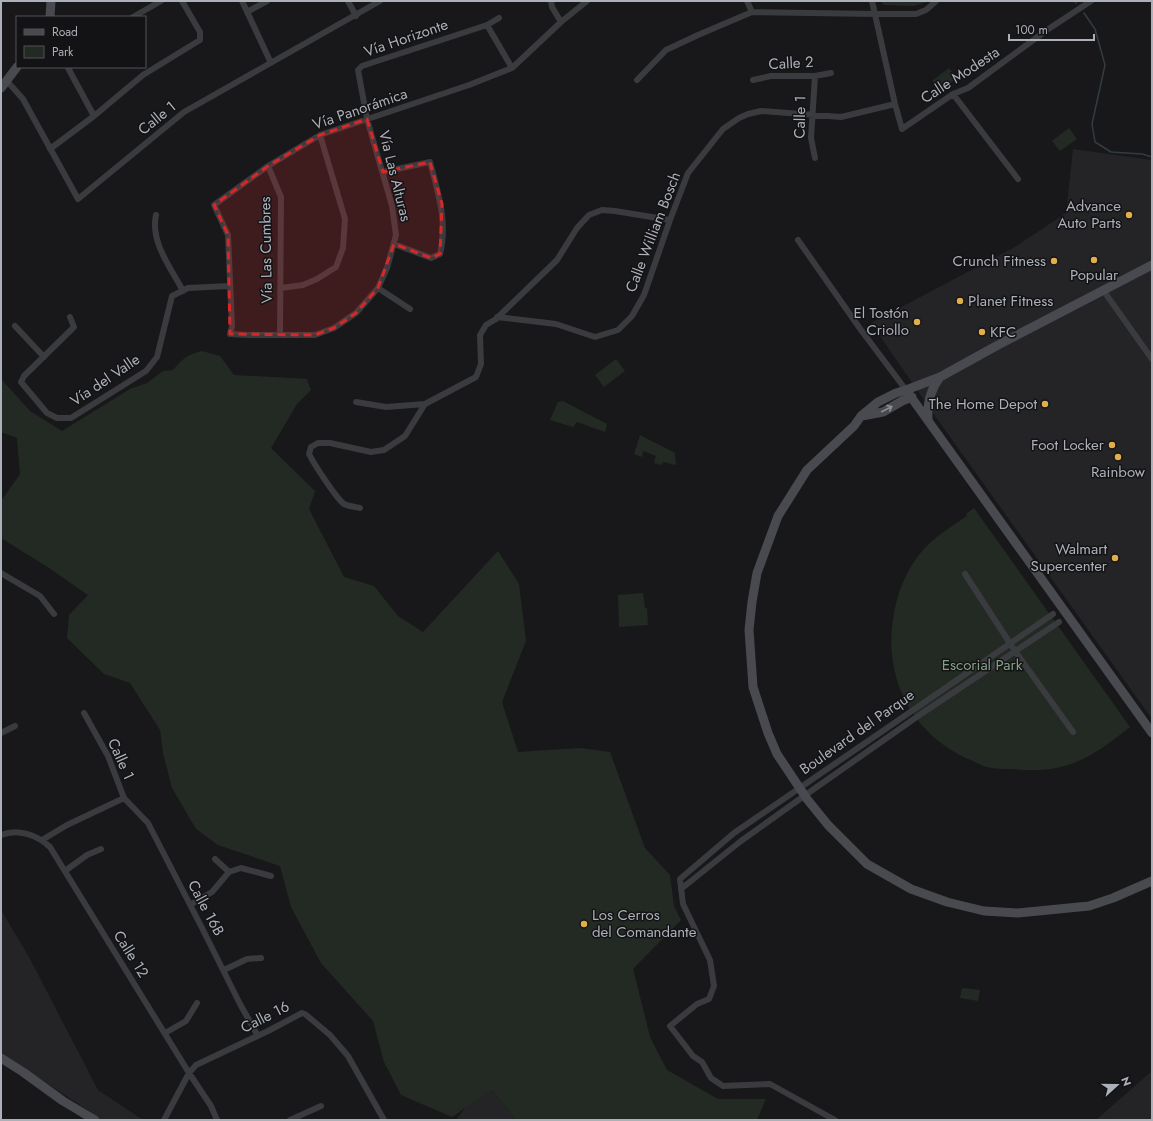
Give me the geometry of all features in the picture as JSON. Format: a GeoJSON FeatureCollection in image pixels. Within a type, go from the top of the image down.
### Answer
{"type":"FeatureCollection","features":[{"type":"Feature","properties":{"kind":"street"},"geometry":{"type":"LineString","coordinates":[[50,16],[51,1]]}},
{"type":"Feature","properties":{"kind":"street"},"geometry":{"type":"LineString","coordinates":[[135,16],[161,1]]}},
{"type":"Feature","properties":{"kind":"street"},"geometry":{"type":"LineString","coordinates":[[50,149],[94,116],[143,75],[200,40],[200,32],[182,1]]}},
{"type":"Feature","properties":{"kind":"street"},"geometry":{"type":"LineString","coordinates":[[242,1],[271,63]]}},
{"type":"Feature","properties":{"kind":"street"},"geometry":{"type":"LineString","coordinates":[[247,12],[267,1]]}},
{"type":"Feature","properties":{"kind":"street"},"geometry":{"type":"LineString","coordinates":[[348,1],[356,16]]}},
{"type":"Feature","properties":{"kind":"street","name":"Calle 1"},"geometry":{"type":"LineString","coordinates":[[4,84],[23,99],[78,199],[184,112],[356,16],[380,1]]}},
{"type":"Feature","properties":{"kind":"street"},"geometry":{"type":"LineString","coordinates":[[550,1],[561,22]]}},
{"type":"Feature","properties":{"kind":"street","name":"Vía Panorámica"},"geometry":{"type":"LineString","coordinates":[[230,286],[228,235],[214,205],[268,166],[320,135],[469,85],[512,68],[561,22],[587,1]]}},
{"type":"Feature","properties":{"kind":"street"},"geometry":{"type":"LineString","coordinates":[[747,1],[752,12]]}},
{"type":"Feature","properties":{"kind":"street"},"geometry":{"type":"LineString","coordinates":[[872,1],[895,104]]}},
{"type":"Feature","properties":{"kind":"street"},"geometry":{"type":"LineString","coordinates":[[637,80],[666,50],[752,12],[916,14],[926,10],[936,1]]}},
{"type":"Feature","properties":{"kind":"street","name":"Calle Modesta"},"geometry":{"type":"LineString","coordinates":[[895,104],[902,128],[953,94],[968,88],[1091,1]]}},
{"type":"Feature","properties":{"kind":"street","name":"Vía Horizonte"},"geometry":{"type":"LineString","coordinates":[[367,119],[358,70],[362,66],[487,25],[499,18]]}},
{"type":"Feature","properties":{"kind":"street"},"geometry":{"type":"LineString","coordinates":[[487,25],[512,68]]}},
{"type":"Feature","properties":{"kind":"street"},"geometry":{"type":"LineString","coordinates":[[4,84],[16,68]]}},
{"type":"Feature","properties":{"kind":"street"},"geometry":{"type":"LineString","coordinates":[[68,68],[94,116]]}},
{"type":"Feature","properties":{"kind":"street","name":"Calle 2"},"geometry":{"type":"LineString","coordinates":[[753,80],[771,76],[815,76],[831,73]]}},
{"type":"Feature","properties":{"kind":"street","name":"Calle 1"},"geometry":{"type":"LineString","coordinates":[[815,76],[811,138],[815,158]]}},
{"type":"Feature","properties":{"kind":"street"},"geometry":{"type":"LineString","coordinates":[[953,94],[1018,179]]}},
{"type":"Feature","properties":{"kind":"street","name":"Calle William Bosch"},"geometry":{"type":"LineString","coordinates":[[497,317],[556,324],[595,337],[618,330],[632,316],[644,295],[688,173],[723,129],[739,118],[761,111],[842,117],[895,104]]}},
{"type":"Feature","properties":{"kind":"street","name":"Vía Las Alturas"},"geometry":{"type":"LineString","coordinates":[[230,286],[232,326],[230,334],[247,335],[315,334],[334,328],[356,314],[378,288],[387,268],[396,235],[392,206],[367,119]]}},
{"type":"Feature","properties":{"kind":"street"},"geometry":{"type":"LineString","coordinates":[[281,288],[303,285],[317,279],[336,267],[343,248],[345,219],[320,135]]}},
{"type":"Feature","properties":{"kind":"street"},"geometry":{"type":"LineString","coordinates":[[383,172],[430,162],[442,204],[443,232],[440,254],[431,258],[394,244]]}},
{"type":"Feature","properties":{"kind":"street","name":"Vía Las Cumbres"},"geometry":{"type":"LineString","coordinates":[[268,166],[281,197],[280,335]]}},
{"type":"Feature","properties":{"kind":"street"},"geometry":{"type":"LineString","coordinates":[[356,402],[386,407],[425,404],[476,377],[481,364],[480,334],[486,325],[497,317],[557,260],[577,228],[589,215],[602,210],[670,220]]}},
{"type":"Feature","properties":{"kind":"street"},"geometry":{"type":"LineString","coordinates":[[156,215],[154,224],[157,243],[184,291]]}},
{"type":"Feature","properties":{"kind":"street"},"geometry":{"type":"LineString","coordinates":[[798,240],[861,330],[928,419],[1152,733]]}},
{"type":"Feature","properties":{"kind":"street"},"geometry":{"type":"LineString","coordinates":[[1152,264],[909,394],[896,393],[878,402],[861,416],[854,426],[807,470],[778,516],[757,573],[749,630],[753,687],[771,742],[801,792],[828,825],[866,864],[912,890],[947,902],[984,911],[1018,913],[1089,906],[1113,898],[1152,880]]}},
{"type":"Feature","properties":{"kind":"street","name":"Vía del Valle"},"geometry":{"type":"LineString","coordinates":[[70,317],[74,327],[24,376],[21,382],[47,413],[57,418],[71,418],[146,371],[157,357],[172,296],[188,288],[230,286]]}},
{"type":"Feature","properties":{"kind":"street"},"geometry":{"type":"LineString","coordinates":[[378,288],[410,309]]}},
{"type":"Feature","properties":{"kind":"street"},"geometry":{"type":"LineString","coordinates":[[1103,290],[1152,358]]}},
{"type":"Feature","properties":{"kind":"street"},"geometry":{"type":"LineString","coordinates":[[14,326],[44,357]]}},
{"type":"Feature","properties":{"kind":"street"},"geometry":{"type":"LineString","coordinates":[[928,419],[927,410],[929,398],[934,385],[940,378]]}},
{"type":"Feature","properties":{"kind":"street"},"geometry":{"type":"LineString","coordinates":[[360,508],[344,504],[334,492],[311,458],[309,454],[311,447],[318,443],[330,443],[371,452],[384,450],[405,436],[425,404]]}},
{"type":"Feature","properties":{"kind":"street"},"geometry":{"type":"LineString","coordinates":[[1,573],[38,594],[54,614]]}},
{"type":"Feature","properties":{"kind":"street"},"geometry":{"type":"LineString","coordinates":[[964,574],[1015,651],[1073,732]]}},
{"type":"Feature","properties":{"kind":"street","name":"Boulevard del Parque"},"geometry":{"type":"LineString","coordinates":[[801,792],[1053,614]]}},
{"type":"Feature","properties":{"kind":"street","name":"Boulevard del Parque"},"geometry":{"type":"LineString","coordinates":[[681,889],[680,879],[734,833],[801,792],[1059,622]]}},
{"type":"Feature","properties":{"kind":"street","name":"Calle 1"},"geometry":{"type":"LineString","coordinates":[[42,840],[67,825],[124,798],[108,756],[84,714]]}},
{"type":"Feature","properties":{"kind":"street"},"geometry":{"type":"LineString","coordinates":[[1,733],[15,726]]}},
{"type":"Feature","properties":{"kind":"street"},"geometry":{"type":"LineString","coordinates":[[801,792],[681,889],[683,904],[710,960],[714,986],[709,999],[697,1004],[670,1026],[693,1056],[702,1062],[711,1078],[723,1086],[770,1084],[835,1120]]}},
{"type":"Feature","properties":{"kind":"street","name":"Calle 16B"},"geometry":{"type":"LineString","coordinates":[[124,798],[148,823],[240,1004],[258,1036]]}},
{"type":"Feature","properties":{"kind":"street"},"geometry":{"type":"LineString","coordinates":[[1,834],[11,832],[33,836],[42,840]]}},
{"type":"Feature","properties":{"kind":"street","name":"Calle 12"},"geometry":{"type":"LineString","coordinates":[[42,840],[50,847],[189,1073],[211,1106],[217,1120]]}},
{"type":"Feature","properties":{"kind":"street"},"geometry":{"type":"LineString","coordinates":[[65,871],[87,855],[101,849]]}},
{"type":"Feature","properties":{"kind":"street"},"geometry":{"type":"LineString","coordinates":[[215,859],[229,872]]}},
{"type":"Feature","properties":{"kind":"street"},"geometry":{"type":"LineString","coordinates":[[190,905],[212,892],[229,872],[241,868],[271,876]]}},
{"type":"Feature","properties":{"kind":"street"},"geometry":{"type":"LineString","coordinates":[[224,970],[247,959],[261,958]]}},
{"type":"Feature","properties":{"kind":"street"},"geometry":{"type":"LineString","coordinates":[[165,1033],[186,1021],[198,1003]]}},
{"type":"Feature","properties":{"kind":"street","name":"Calle 16"},"geometry":{"type":"LineString","coordinates":[[164,1120],[189,1073],[196,1065],[258,1036],[298,1013],[305,1014],[330,1035],[348,1056],[384,1120]]}},
{"type":"Feature","properties":{"kind":"street"},"geometry":{"type":"LineString","coordinates":[[1,1058],[64,1101],[95,1120]]}},
{"type":"Feature","properties":{"kind":"street"},"geometry":{"type":"LineString","coordinates":[[290,1120],[321,1106]]}},
{"type":"Feature","properties":{"kind":"highlighted area"},"geometry":{"type":"Polygon","coordinates":[[[367,119],[383,172],[430,162],[442,204],[440,254],[431,258],[394,244],[378,288],[356,313],[334,328],[315,335],[230,334],[228,235],[214,205],[268,166],[320,135],[367,119]]]}},
{"type":"Feature","properties":{"kind":"shaded area"},"geometry":{"type":"Polygon","coordinates":[[[1073,149],[1152,160],[1152,719],[935,416],[871,323],[1015,247],[1066,213],[1073,149]]]}},
{"type":"Feature","properties":{"kind":"shaded area"},"geometry":{"type":"Polygon","coordinates":[[[1,910],[29,957],[98,1090],[143,1120],[87,1120],[92,1113],[1,1053],[1,910]]]}},
{"type":"Feature","properties":{"kind":"shaded area"},"geometry":{"type":"Polygon","coordinates":[[[1152,1071],[1152,1120],[1096,1120],[1152,1071]]]}},
{"type":"Feature","properties":{"kind":"shaded area"},"geometry":{"type":"Polygon","coordinates":[[[492,1090],[516,1120],[456,1120],[466,1107],[492,1090]]]}},
{"type":"Feature","properties":{"kind":"green space"},"geometry":{"type":"Polygon","coordinates":[[[880,1],[930,1],[914,6],[884,5],[880,1]]]}},
{"type":"Feature","properties":{"kind":"green space"},"geometry":{"type":"Polygon","coordinates":[[[949,68],[957,78],[940,91],[932,81],[949,68]]]}},
{"type":"Feature","properties":{"kind":"green space"},"geometry":{"type":"Polygon","coordinates":[[[1069,128],[1077,139],[1060,151],[1052,141],[1069,128]]]}},
{"type":"Feature","properties":{"kind":"green space"},"geometry":{"type":"Polygon","coordinates":[[[202,351],[220,356],[234,375],[307,379],[311,390],[297,404],[271,448],[315,491],[309,509],[344,577],[374,586],[398,616],[423,632],[498,551],[519,584],[526,641],[502,702],[518,752],[580,748],[610,752],[645,848],[670,875],[674,906],[681,920],[633,969],[650,1037],[667,1070],[718,1099],[766,1099],[757,1120],[516,1120],[492,1090],[452,1117],[401,1095],[384,1062],[373,1021],[321,963],[291,907],[280,866],[218,845],[196,829],[172,788],[163,753],[160,730],[130,683],[104,674],[67,638],[69,615],[88,595],[49,568],[1,538],[1,501],[20,474],[17,438],[1,432],[1,379],[30,411],[62,431],[130,389],[147,383],[163,371],[173,370],[186,358],[202,351]]]}},
{"type":"Feature","properties":{"kind":"green space"},"geometry":{"type":"Polygon","coordinates":[[[616,359],[625,371],[604,387],[595,375],[616,359]]]}},
{"type":"Feature","properties":{"kind":"green space"},"geometry":{"type":"Polygon","coordinates":[[[563,401],[607,424],[605,432],[577,422],[573,427],[550,420],[558,402],[563,401]]]}},
{"type":"Feature","properties":{"kind":"green space"},"geometry":{"type":"Polygon","coordinates":[[[640,435],[675,453],[676,465],[663,462],[662,465],[654,463],[656,456],[643,451],[642,457],[634,454],[640,435]]]}},
{"type":"Feature","properties":{"kind":"green space","name":"Escorial Park"},"geometry":{"type":"Polygon","coordinates":[[[974,508],[1130,727],[1096,752],[1082,760],[1058,768],[1035,770],[996,769],[980,765],[948,748],[931,735],[917,720],[906,702],[898,683],[893,663],[891,642],[894,611],[899,592],[912,565],[924,549],[939,535],[967,516],[966,514],[974,508]]]}},
{"type":"Feature","properties":{"kind":"green space"},"geometry":{"type":"Polygon","coordinates":[[[643,593],[645,608],[647,608],[648,625],[619,627],[618,595],[643,593]]]}},
{"type":"Feature","properties":{"kind":"green space"},"geometry":{"type":"Polygon","coordinates":[[[962,988],[980,990],[978,1001],[960,998],[962,988]]]}},
{"type":"Feature","properties":{"kind":"waterway"},"geometry":{"type":"LineString","coordinates":[[1084,13],[1095,29],[1105,65],[1092,124],[1095,142],[1111,152],[1142,154],[1152,157]]}},
{"type":"Feature","properties":{"kind":"place","name":"Advance Auto Parts"},"geometry":{"type":"Point","coordinates":[1129,215]}},
{"type":"Feature","properties":{"kind":"place","name":"Popular"},"geometry":{"type":"Point","coordinates":[1094,260]}},
{"type":"Feature","properties":{"kind":"place","name":"Crunch Fitness"},"geometry":{"type":"Point","coordinates":[1054,261]}},
{"type":"Feature","properties":{"kind":"place","name":"Planet Fitness"},"geometry":{"type":"Point","coordinates":[960,301]}},
{"type":"Feature","properties":{"kind":"place","name":"El Tostón Criollo"},"geometry":{"type":"Point","coordinates":[917,322]}},
{"type":"Feature","properties":{"kind":"place","name":"KFC"},"geometry":{"type":"Point","coordinates":[982,332]}},
{"type":"Feature","properties":{"kind":"place","name":"The Home Depot"},"geometry":{"type":"Point","coordinates":[1045,404]}},
{"type":"Feature","properties":{"kind":"place","name":"Foot Locker"},"geometry":{"type":"Point","coordinates":[1112,445]}},
{"type":"Feature","properties":{"kind":"place","name":"Rainbow"},"geometry":{"type":"Point","coordinates":[1118,457]}},
{"type":"Feature","properties":{"kind":"place","name":"Walmart Supercenter"},"geometry":{"type":"Point","coordinates":[1115,558]}},
{"type":"Feature","properties":{"kind":"place","name":"Los Cerros del Comandante"},"geometry":{"type":"Point","coordinates":[584,924]}}]}
